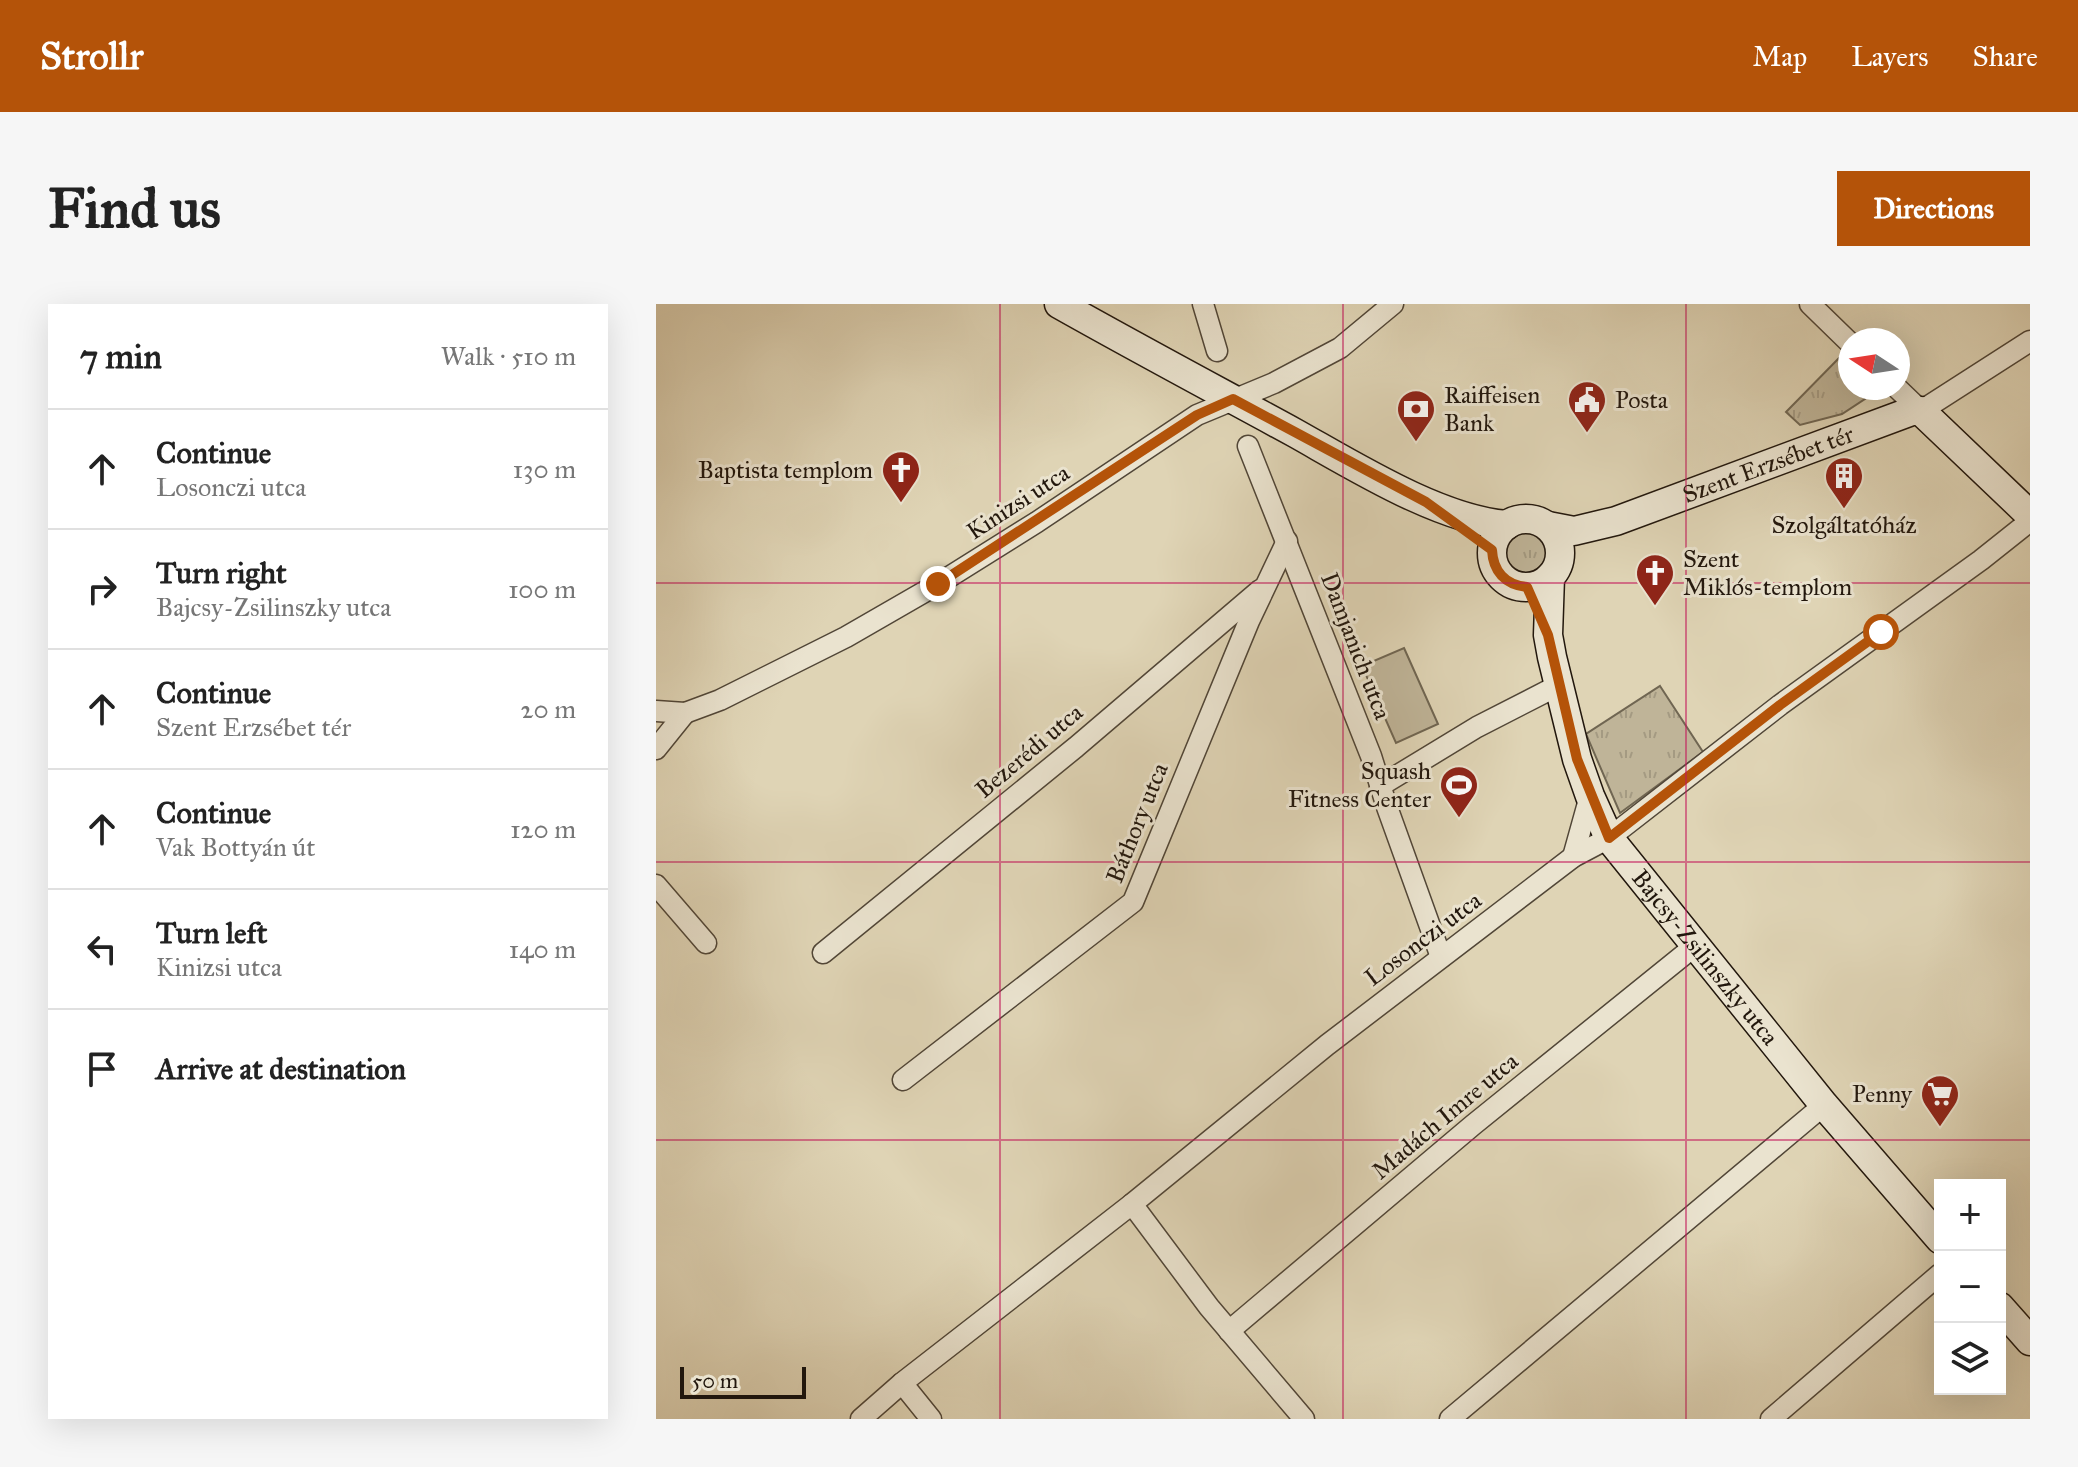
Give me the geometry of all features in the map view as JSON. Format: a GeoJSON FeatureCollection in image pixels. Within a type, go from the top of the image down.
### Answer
{"type":"FeatureCollection","features":[{"type":"Feature","properties":{"kind":"street"},"geometry":{"type":"LineString","coordinates":[[1059,304],[1426,502],[1492,550]]}},
{"type":"Feature","properties":{"kind":"street"},"geometry":{"type":"LineString","coordinates":[[1203,304],[1217,351]]}},
{"type":"Feature","properties":{"kind":"street","name":"Kinizsi utca"},"geometry":{"type":"LineString","coordinates":[[656,711],[685,713],[720,700],[846,637],[1037,522],[1197,415],[1274,383],[1340,348],[1393,304]]}},
{"type":"Feature","properties":{"kind":"street"},"geometry":{"type":"LineString","coordinates":[[1810,304],[1838,331]]}},
{"type":"Feature","properties":{"kind":"street"},"geometry":{"type":"LineString","coordinates":[[1921,411],[2030,341]]}},
{"type":"Feature","properties":{"kind":"street"},"geometry":{"type":"LineString","coordinates":[[1910,400],[2030,518]]}},
{"type":"Feature","properties":{"kind":"street","name":"Szent Erzsébet tér"},"geometry":{"type":"LineString","coordinates":[[1426,502],[1466,518],[1507,525],[1528,518],[1574,531],[1616,521],[1901,413],[1921,411]]}},
{"type":"Feature","properties":{"kind":"street","name":"Damjanich utca"},"geometry":{"type":"LineString","coordinates":[[1248,446],[1380,786],[1441,957]]}},
{"type":"Feature","properties":{"kind":"street","name":"Losonczi utca"},"geometry":{"type":"LineString","coordinates":[[861,1419],[902,1383],[1441,957],[1573,857],[1619,830],[1780,705],[1968,569],[2030,518]]}},
{"type":"Feature","properties":{"kind":"street","name":"Szent Erzsébet tér"},"geometry":{"type":"LineString","coordinates":[[1546,573],[1579,541],[1616,521]]}},
{"type":"Feature","properties":{"kind":"street"},"geometry":{"type":"LineString","coordinates":[[1507,525],[1495,540],[1492,550],[1498,572],[1515,585],[1546,573],[1555,535],[1548,526]]}},
{"type":"Feature","properties":{"kind":"street","name":"Báthory utca"},"geometry":{"type":"LineString","coordinates":[[903,1080],[1133,902],[1264,586],[1287,541]]}},
{"type":"Feature","properties":{"kind":"street","name":"Bajcsy-Zsilinszky utca"},"geometry":{"type":"LineString","coordinates":[[1546,573],[1548,635],[1577,759],[1590,796],[1619,830],[1696,945],[1824,1105],[1934,1232]]}},
{"type":"Feature","properties":{"kind":"street","name":"Bezerédi utca"},"geometry":{"type":"LineString","coordinates":[[823,953],[1076,747],[1264,586]]}},
{"type":"Feature","properties":{"kind":"street"},"geometry":{"type":"LineString","coordinates":[[1380,786],[1477,727],[1559,685]]}},
{"type":"Feature","properties":{"kind":"street"},"geometry":{"type":"LineString","coordinates":[[656,749],[685,713]]}},
{"type":"Feature","properties":{"kind":"street"},"geometry":{"type":"LineString","coordinates":[[1573,857],[1590,796]]}},
{"type":"Feature","properties":{"kind":"street"},"geometry":{"type":"LineString","coordinates":[[656,885],[706,943]]}},
{"type":"Feature","properties":{"kind":"street","name":"Madách Imre utca"},"geometry":{"type":"LineString","coordinates":[[1229,1331],[1473,1125],[1696,945]]}},
{"type":"Feature","properties":{"kind":"street"},"geometry":{"type":"LineString","coordinates":[[1450,1419],[1824,1105]]}},
{"type":"Feature","properties":{"kind":"street"},"geometry":{"type":"LineString","coordinates":[[1132,1204],[1229,1331],[1304,1419]]}},
{"type":"Feature","properties":{"kind":"street"},"geometry":{"type":"LineString","coordinates":[[1771,1419],[1934,1279]]}},
{"type":"Feature","properties":{"kind":"street"},"geometry":{"type":"LineString","coordinates":[[2006,1314],[2030,1341]]}},
{"type":"Feature","properties":{"kind":"street"},"geometry":{"type":"LineString","coordinates":[[902,1383],[931,1419]]}},
{"type":"Feature","properties":{"kind":"green space"},"geometry":{"type":"Polygon","coordinates":[[[1838,359],[1838,400],[1863,400],[1842,414],[1800,425],[1786,412],[1838,359]]]}},
{"type":"Feature","properties":{"kind":"green space"},"geometry":{"type":"Polygon","coordinates":[[[1527,530],[1544,538],[1552,555],[1544,572],[1527,580],[1510,572],[1502,555],[1510,538],[1527,530]]]}},
{"type":"Feature","properties":{"kind":"green space"},"geometry":{"type":"Polygon","coordinates":[[[1404,648],[1438,724],[1396,743],[1362,666],[1404,648]]]}},
{"type":"Feature","properties":{"kind":"green space"},"geometry":{"type":"Polygon","coordinates":[[[1660,686],[1703,752],[1620,813],[1586,734],[1660,686]]]}},
{"type":"Feature","properties":{"kind":"place","name":"Posta"},"geometry":{"type":"Point","coordinates":[1587,434]}},
{"type":"Feature","properties":{"kind":"place","name":"Raiffeisen Bank"},"geometry":{"type":"Point","coordinates":[1416,443]}},
{"type":"Feature","properties":{"kind":"place","name":"Baptista templom"},"geometry":{"type":"Point","coordinates":[901,504]}},
{"type":"Feature","properties":{"kind":"place","name":"Szolgáltatóház"},"geometry":{"type":"Point","coordinates":[1844,510]}},
{"type":"Feature","properties":{"kind":"place","name":"Szent Miklós-templom"},"geometry":{"type":"Point","coordinates":[1655,607]}},
{"type":"Feature","properties":{"kind":"place","name":"Squash Fitness Center"},"geometry":{"type":"Point","coordinates":[1459,819]}},
{"type":"Feature","properties":{"kind":"place","name":"Penny"},"geometry":{"type":"Point","coordinates":[1940,1128]}},
{"type":"Feature","properties":{"kind":"route"},"geometry":{"type":"LineString","coordinates":[[938,584],[1197,415],[1233,399],[1426,502],[1492,550],[1493,562],[1505,580],[1527,587],[1548,635],[1577,759],[1609,838],[1780,705],[1881,632]]}}]}
